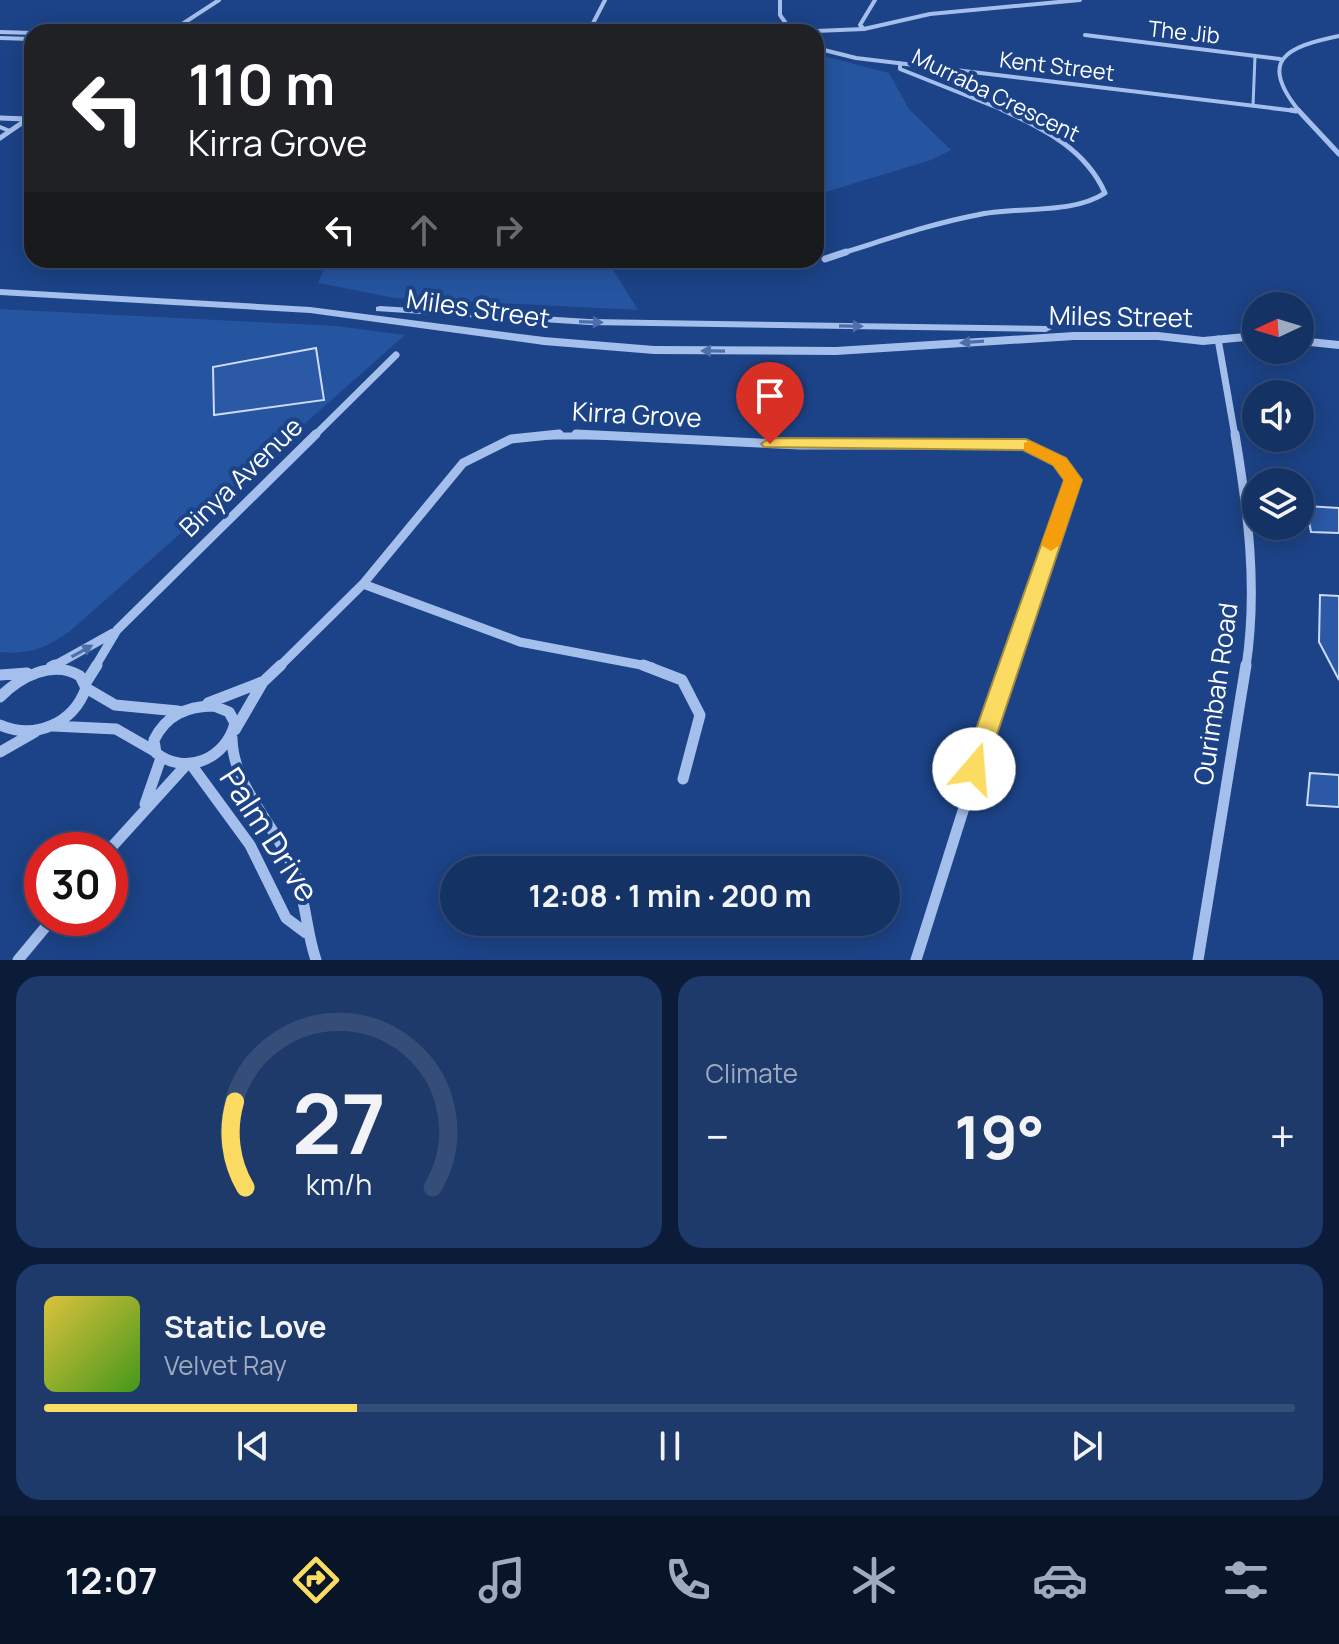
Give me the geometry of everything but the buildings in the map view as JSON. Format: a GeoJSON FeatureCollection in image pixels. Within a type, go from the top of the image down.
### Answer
{"type":"FeatureCollection","features":[{"type":"Feature","properties":{"kind":"street"},"geometry":{"type":"LineString","coordinates":[[182,24],[219,0]]}},
{"type":"Feature","properties":{"kind":"street"},"geometry":{"type":"LineString","coordinates":[[593,24],[605,0]]}},
{"type":"Feature","properties":{"kind":"street"},"geometry":{"type":"LineString","coordinates":[[780,0],[780,15],[786,24]]}},
{"type":"Feature","properties":{"kind":"street"},"geometry":{"type":"LineString","coordinates":[[864,29],[860,25],[875,0]]}},
{"type":"Feature","properties":{"kind":"street"},"geometry":{"type":"LineString","coordinates":[[824,31],[864,29],[930,14],[1080,0]]}},
{"type":"Feature","properties":{"kind":"street"},"geometry":{"type":"LineString","coordinates":[[0,35],[24,36]]}},
{"type":"Feature","properties":{"kind":"street","name":"The Jib"},"geometry":{"type":"LineString","coordinates":[[1085,35],[1280,59]]}},
{"type":"Feature","properties":{"kind":"street"},"geometry":{"type":"LineString","coordinates":[[1339,36],[1302,43],[1288,49],[1280,59],[1282,88],[1296,111],[1339,154]]}},
{"type":"Feature","properties":{"kind":"street","name":"Kent Street"},"geometry":{"type":"LineString","coordinates":[[824,50],[900,63],[1296,111]]}},
{"type":"Feature","properties":{"kind":"street","name":"Murraba Crescent"},"geometry":{"type":"LineString","coordinates":[[825,259],[935,225],[1021,208],[1074,205],[1094,201],[1105,193],[1103,179],[1080,155],[953,87],[900,69],[900,63]]}},
{"type":"Feature","properties":{"kind":"street"},"geometry":{"type":"LineString","coordinates":[[0,118],[24,117]]}},
{"type":"Feature","properties":{"kind":"street"},"geometry":{"type":"LineString","coordinates":[[0,138],[24,121]]}},
{"type":"Feature","properties":{"kind":"street","name":"Miles Street"},"geometry":{"type":"LineString","coordinates":[[0,292],[678,325],[1176,330],[1218,339]]}},
{"type":"Feature","properties":{"kind":"street","name":"Miles Street"},"geometry":{"type":"LineString","coordinates":[[243,304],[363,316],[554,342],[654,350],[836,351],[1074,336],[1218,339]]}},
{"type":"Feature","properties":{"kind":"street"},"geometry":{"type":"LineString","coordinates":[[1218,339],[1242,337]]}},
{"type":"Feature","properties":{"kind":"street","name":"Ourimbah Road"},"geometry":{"type":"LineString","coordinates":[[1198,960],[1253,621],[1249,516],[1218,339]]}},
{"type":"Feature","properties":{"kind":"street"},"geometry":{"type":"LineString","coordinates":[[1314,342],[1339,345]]}},
{"type":"Feature","properties":{"kind":"street","name":"Binya Avenue"},"geometry":{"type":"LineString","coordinates":[[0,697],[17,681],[117,630],[396,355]]}},
{"type":"Feature","properties":{"kind":"street","name":"Kirra Grove"},"geometry":{"type":"LineString","coordinates":[[233,734],[263,682],[363,584],[463,463],[511,439],[564,433],[800,445],[1026,445],[1059,462],[1073,480],[982,742],[916,960]]}},
{"type":"Feature","properties":{"kind":"street"},"geometry":{"type":"LineString","coordinates":[[363,584],[520,642],[651,666],[682,680],[700,715],[683,779]]}},
{"type":"Feature","properties":{"kind":"street","name":"Binya Avenue"},"geometry":{"type":"LineString","coordinates":[[44,728],[74,711],[117,630]]}},
{"type":"Feature","properties":{"kind":"street"},"geometry":{"type":"LineString","coordinates":[[0,675],[73,671],[86,686],[115,705],[149,711],[182,711]]}},
{"type":"Feature","properties":{"kind":"street","name":"Kirra Grove"},"geometry":{"type":"LineString","coordinates":[[194,707],[263,682]]}},
{"type":"Feature","properties":{"kind":"street"},"geometry":{"type":"LineString","coordinates":[[124,832],[143,808],[189,764],[212,757],[233,734],[229,712],[214,706],[194,707],[182,711],[160,727],[154,740],[159,755],[143,808]]}},
{"type":"Feature","properties":{"kind":"street"},"geometry":{"type":"LineString","coordinates":[[0,725],[19,732],[44,728],[116,729],[159,755],[189,764]]}},
{"type":"Feature","properties":{"kind":"street"},"geometry":{"type":"LineString","coordinates":[[0,752],[44,728]]}},
{"type":"Feature","properties":{"kind":"street","name":"Palm Drive"},"geometry":{"type":"LineString","coordinates":[[233,734],[234,768],[273,827],[295,874],[305,903],[306,933],[316,960]]}},
{"type":"Feature","properties":{"kind":"street","name":"Palm Drive"},"geometry":{"type":"LineString","coordinates":[[189,764],[250,845],[286,918],[306,933]]}},
{"type":"Feature","properties":{"kind":"street"},"geometry":{"type":"LineString","coordinates":[[18,960],[38,936]]}},
{"type":"Feature","properties":{"kind":"lane"},"geometry":{"type":"LineString","coordinates":[[1253,106],[1255,56]]}},
{"type":"Feature","properties":{"kind":"lane"},"geometry":{"type":"LineString","coordinates":[[0,127],[10,131]]}},
{"type":"Feature","properties":{"kind":"shaded area"},"geometry":{"type":"Polygon","coordinates":[[[824,56],[889,73],[909,109],[951,150],[931,160],[824,193],[824,56]]]}},
{"type":"Feature","properties":{"kind":"shaded area"},"geometry":{"type":"Polygon","coordinates":[[[325,268],[612,268],[638,310],[395,298],[318,283],[325,268]]]}},
{"type":"Feature","properties":{"kind":"shaded area"},"geometry":{"type":"Polygon","coordinates":[[[0,309],[337,326],[405,335],[69,632],[37,649],[0,652],[0,309]]]}},
{"type":"Feature","properties":{"kind":"slow traffic"},"geometry":{"type":"LineString","coordinates":[[1030,447],[1059,462],[1073,480],[1051,545]]}},
{"type":"Feature","properties":{"kind":"route"},"geometry":{"type":"LineString","coordinates":[[770,444],[1026,445],[1059,462],[1073,480],[974,769]]}}]}
